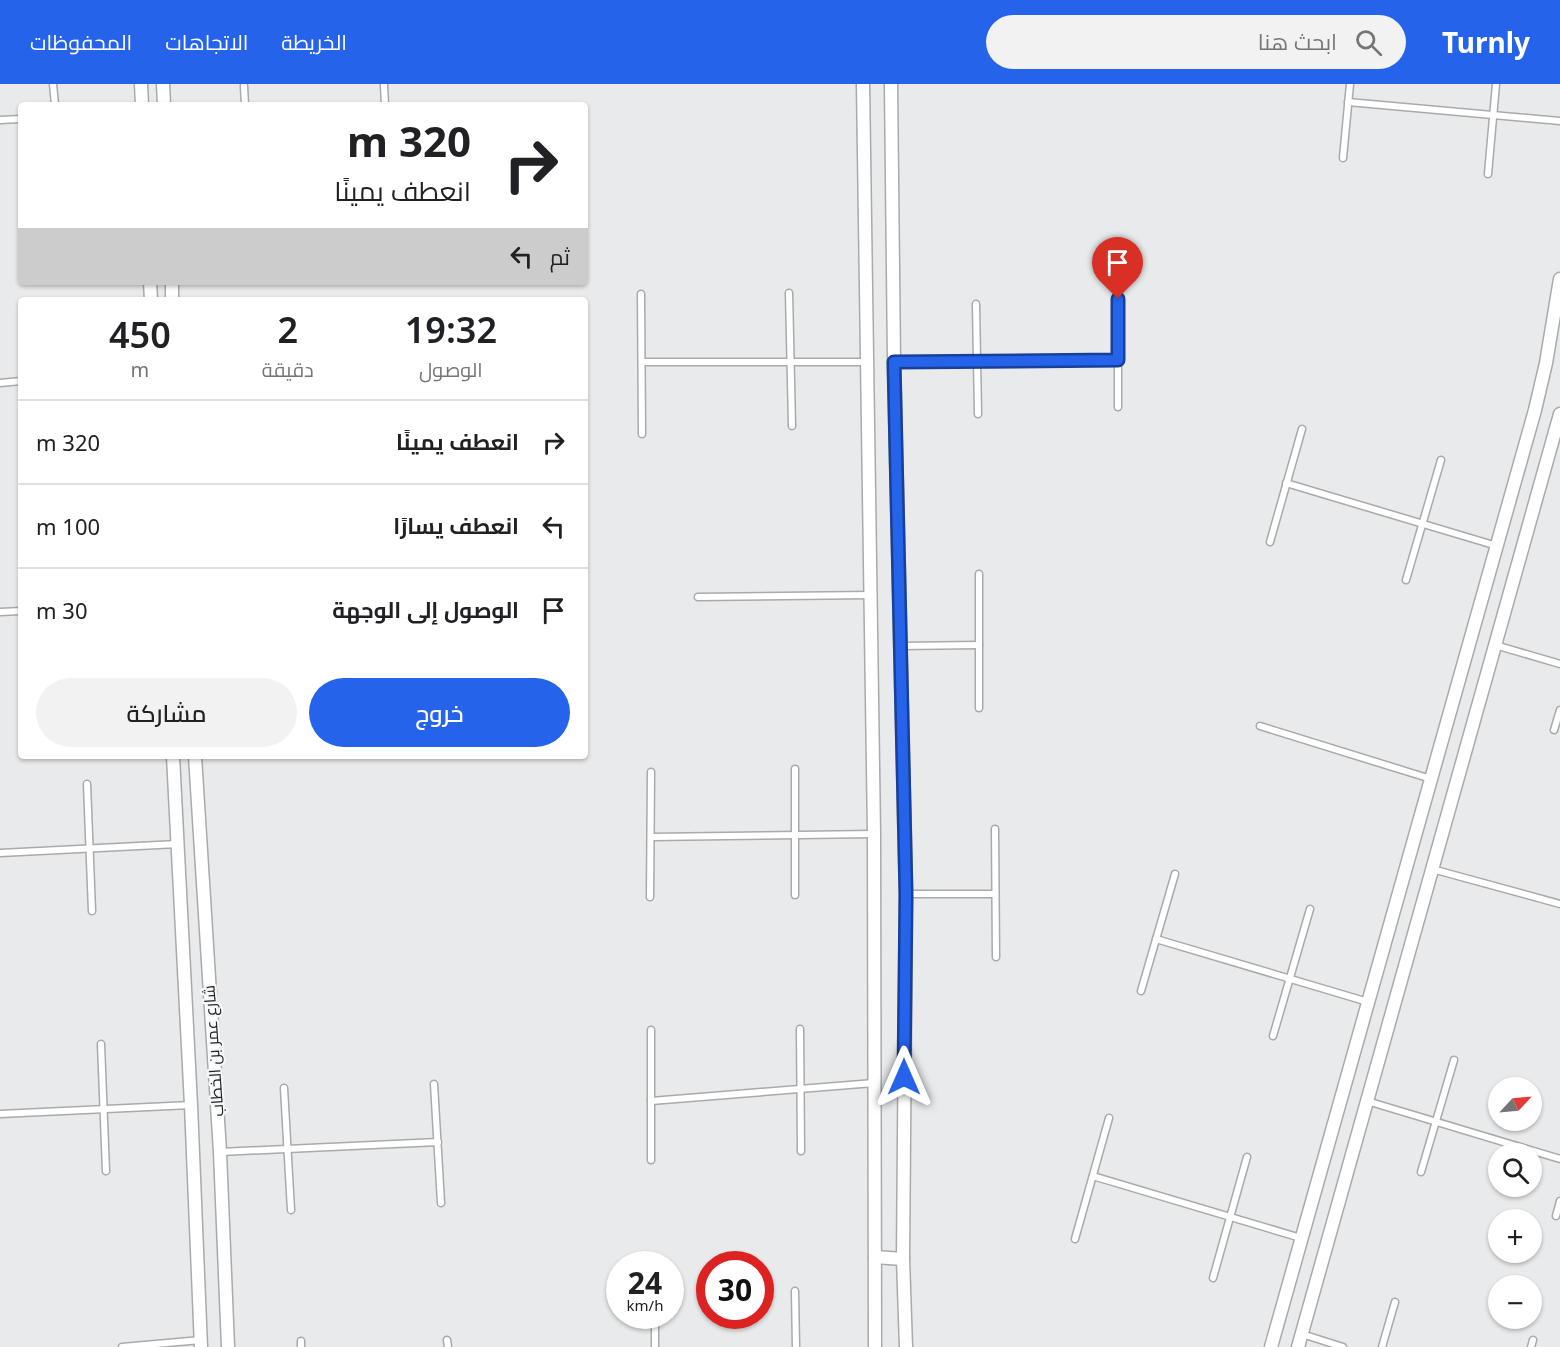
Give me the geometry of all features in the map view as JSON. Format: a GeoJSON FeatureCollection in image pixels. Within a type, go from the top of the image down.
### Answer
{"type":"FeatureCollection","features":[{"type":"Feature","properties":{"kind":"street"},"geometry":{"type":"LineString","coordinates":[[141,84],[142,102]]}},
{"type":"Feature","properties":{"kind":"street"},"geometry":{"type":"LineString","coordinates":[[163,84],[164,102]]}},
{"type":"Feature","properties":{"kind":"street"},"geometry":{"type":"LineString","coordinates":[[863,84],[874,834],[875,1347]]}},
{"type":"Feature","properties":{"kind":"street"},"geometry":{"type":"LineString","coordinates":[[891,84],[894,362],[906,894],[903,1259],[906,1347]]}},
{"type":"Feature","properties":{"kind":"street"},"geometry":{"type":"LineString","coordinates":[[1271,1347],[1537,402],[1556,328],[1560,279]]}},
{"type":"Feature","properties":{"kind":"street"},"geometry":{"type":"LineString","coordinates":[[1298,1347],[1560,414]]}},
{"type":"Feature","properties":{"kind":"street","name":"شارع عمر بن الخطاب"},"geometry":{"type":"LineString","coordinates":[[173,759],[201,1344]]}},
{"type":"Feature","properties":{"kind":"street","name":"شارع عمر بن الخطاب"},"geometry":{"type":"LineString","coordinates":[[195,759],[220,1152],[228,1347]]}},
{"type":"Feature","properties":{"kind":"street"},"geometry":{"type":"LineString","coordinates":[[875,1257],[903,1259]]}},
{"type":"Feature","properties":{"kind":"lane"},"geometry":{"type":"LineString","coordinates":[[53,84],[55,102]]}},
{"type":"Feature","properties":{"kind":"lane"},"geometry":{"type":"LineString","coordinates":[[1343,158],[1350,84]]}},
{"type":"Feature","properties":{"kind":"lane"},"geometry":{"type":"LineString","coordinates":[[1488,174],[1496,84]]}},
{"type":"Feature","properties":{"kind":"lane"},"geometry":{"type":"LineString","coordinates":[[384,85],[385,102]]}},
{"type":"Feature","properties":{"kind":"lane"},"geometry":{"type":"LineString","coordinates":[[244,86],[245,102]]}},
{"type":"Feature","properties":{"kind":"lane"},"geometry":{"type":"LineString","coordinates":[[1348,102],[1560,121]]}},
{"type":"Feature","properties":{"kind":"lane"},"geometry":{"type":"LineString","coordinates":[[0,120],[18,119]]}},
{"type":"Feature","properties":{"kind":"lane"},"geometry":{"type":"LineString","coordinates":[[789,293],[792,426]]}},
{"type":"Feature","properties":{"kind":"lane"},"geometry":{"type":"LineString","coordinates":[[641,294],[642,434]]}},
{"type":"Feature","properties":{"kind":"lane"},"geometry":{"type":"LineString","coordinates":[[1118,299],[1118,407]]}},
{"type":"Feature","properties":{"kind":"lane"},"geometry":{"type":"LineString","coordinates":[[976,304],[978,414]]}},
{"type":"Feature","properties":{"kind":"lane"},"geometry":{"type":"LineString","coordinates":[[894,362],[1118,360]]}},
{"type":"Feature","properties":{"kind":"lane"},"geometry":{"type":"LineString","coordinates":[[642,362],[867,362]]}},
{"type":"Feature","properties":{"kind":"lane"},"geometry":{"type":"LineString","coordinates":[[0,383],[18,381]]}},
{"type":"Feature","properties":{"kind":"lane"},"geometry":{"type":"LineString","coordinates":[[1270,542],[1302,429]]}},
{"type":"Feature","properties":{"kind":"lane"},"geometry":{"type":"LineString","coordinates":[[1406,580],[1441,459]]}},
{"type":"Feature","properties":{"kind":"lane"},"geometry":{"type":"LineString","coordinates":[[1286,483],[1497,546]]}},
{"type":"Feature","properties":{"kind":"lane"},"geometry":{"type":"LineString","coordinates":[[979,574],[979,708]]}},
{"type":"Feature","properties":{"kind":"lane"},"geometry":{"type":"LineString","coordinates":[[698,597],[871,595]]}},
{"type":"Feature","properties":{"kind":"lane"},"geometry":{"type":"LineString","coordinates":[[0,612],[18,611]]}},
{"type":"Feature","properties":{"kind":"lane"},"geometry":{"type":"LineString","coordinates":[[900,646],[979,645]]}},
{"type":"Feature","properties":{"kind":"lane"},"geometry":{"type":"LineString","coordinates":[[1495,645],[1560,664]]}},
{"type":"Feature","properties":{"kind":"lane"},"geometry":{"type":"LineString","coordinates":[[1554,730],[1560,710]]}},
{"type":"Feature","properties":{"kind":"lane"},"geometry":{"type":"LineString","coordinates":[[1260,726],[1431,779]]}},
{"type":"Feature","properties":{"kind":"lane"},"geometry":{"type":"LineString","coordinates":[[795,769],[795,895]]}},
{"type":"Feature","properties":{"kind":"lane"},"geometry":{"type":"LineString","coordinates":[[650,897],[651,772]]}},
{"type":"Feature","properties":{"kind":"lane"},"geometry":{"type":"LineString","coordinates":[[87,784],[92,911]]}},
{"type":"Feature","properties":{"kind":"lane"},"geometry":{"type":"LineString","coordinates":[[995,829],[996,957]]}},
{"type":"Feature","properties":{"kind":"lane"},"geometry":{"type":"LineString","coordinates":[[651,837],[874,834]]}},
{"type":"Feature","properties":{"kind":"lane"},"geometry":{"type":"LineString","coordinates":[[0,853],[177,844]]}},
{"type":"Feature","properties":{"kind":"lane"},"geometry":{"type":"LineString","coordinates":[[1432,868],[1560,904]]}},
{"type":"Feature","properties":{"kind":"lane"},"geometry":{"type":"LineString","coordinates":[[1140,991],[1175,874]]}},
{"type":"Feature","properties":{"kind":"lane"},"geometry":{"type":"LineString","coordinates":[[906,894],[996,894]]}},
{"type":"Feature","properties":{"kind":"lane"},"geometry":{"type":"LineString","coordinates":[[1273,1036],[1310,909]]}},
{"type":"Feature","properties":{"kind":"lane"},"geometry":{"type":"LineString","coordinates":[[1156,939],[1368,1002]]}},
{"type":"Feature","properties":{"kind":"lane"},"geometry":{"type":"LineString","coordinates":[[800,1029],[801,1151]]}},
{"type":"Feature","properties":{"kind":"lane"},"geometry":{"type":"LineString","coordinates":[[651,1030],[651,1160]]}},
{"type":"Feature","properties":{"kind":"lane"},"geometry":{"type":"LineString","coordinates":[[101,1044],[106,1171]]}},
{"type":"Feature","properties":{"kind":"lane"},"geometry":{"type":"LineString","coordinates":[[1420,1172],[1454,1060]]}},
{"type":"Feature","properties":{"kind":"lane"},"geometry":{"type":"LineString","coordinates":[[651,1101],[874,1083]]}},
{"type":"Feature","properties":{"kind":"lane"},"geometry":{"type":"LineString","coordinates":[[434,1084],[441,1203]]}},
{"type":"Feature","properties":{"kind":"lane"},"geometry":{"type":"LineString","coordinates":[[284,1088],[291,1210]]}},
{"type":"Feature","properties":{"kind":"lane"},"geometry":{"type":"LineString","coordinates":[[1367,1101],[1560,1159]]}},
{"type":"Feature","properties":{"kind":"lane"},"geometry":{"type":"LineString","coordinates":[[0,1114],[191,1105]]}},
{"type":"Feature","properties":{"kind":"lane"},"geometry":{"type":"LineString","coordinates":[[1075,1239],[1109,1118]]}},
{"type":"Feature","properties":{"kind":"lane"},"geometry":{"type":"LineString","coordinates":[[220,1152],[438,1143]]}},
{"type":"Feature","properties":{"kind":"lane"},"geometry":{"type":"LineString","coordinates":[[1213,1278],[1247,1156]]}},
{"type":"Feature","properties":{"kind":"lane"},"geometry":{"type":"LineString","coordinates":[[1093,1176],[1302,1239]]}},
{"type":"Feature","properties":{"kind":"lane"},"geometry":{"type":"LineString","coordinates":[[1556,1216],[1560,1201]]}},
{"type":"Feature","properties":{"kind":"lane"},"geometry":{"type":"LineString","coordinates":[[795,1291],[796,1347]]}},
{"type":"Feature","properties":{"kind":"lane"},"geometry":{"type":"LineString","coordinates":[[1382,1347],[1395,1302]]}},
{"type":"Feature","properties":{"kind":"lane"},"geometry":{"type":"LineString","coordinates":[[655,1329],[656,1347]]}},
{"type":"Feature","properties":{"kind":"lane"},"geometry":{"type":"LineString","coordinates":[[1302,1334],[1343,1347]]}},
{"type":"Feature","properties":{"kind":"lane"},"geometry":{"type":"LineString","coordinates":[[122,1347],[201,1344]]}},
{"type":"Feature","properties":{"kind":"route"},"geometry":{"type":"LineString","coordinates":[[904,1077],[906,894],[894,362],[1118,360],[1118,299]]}}]}
